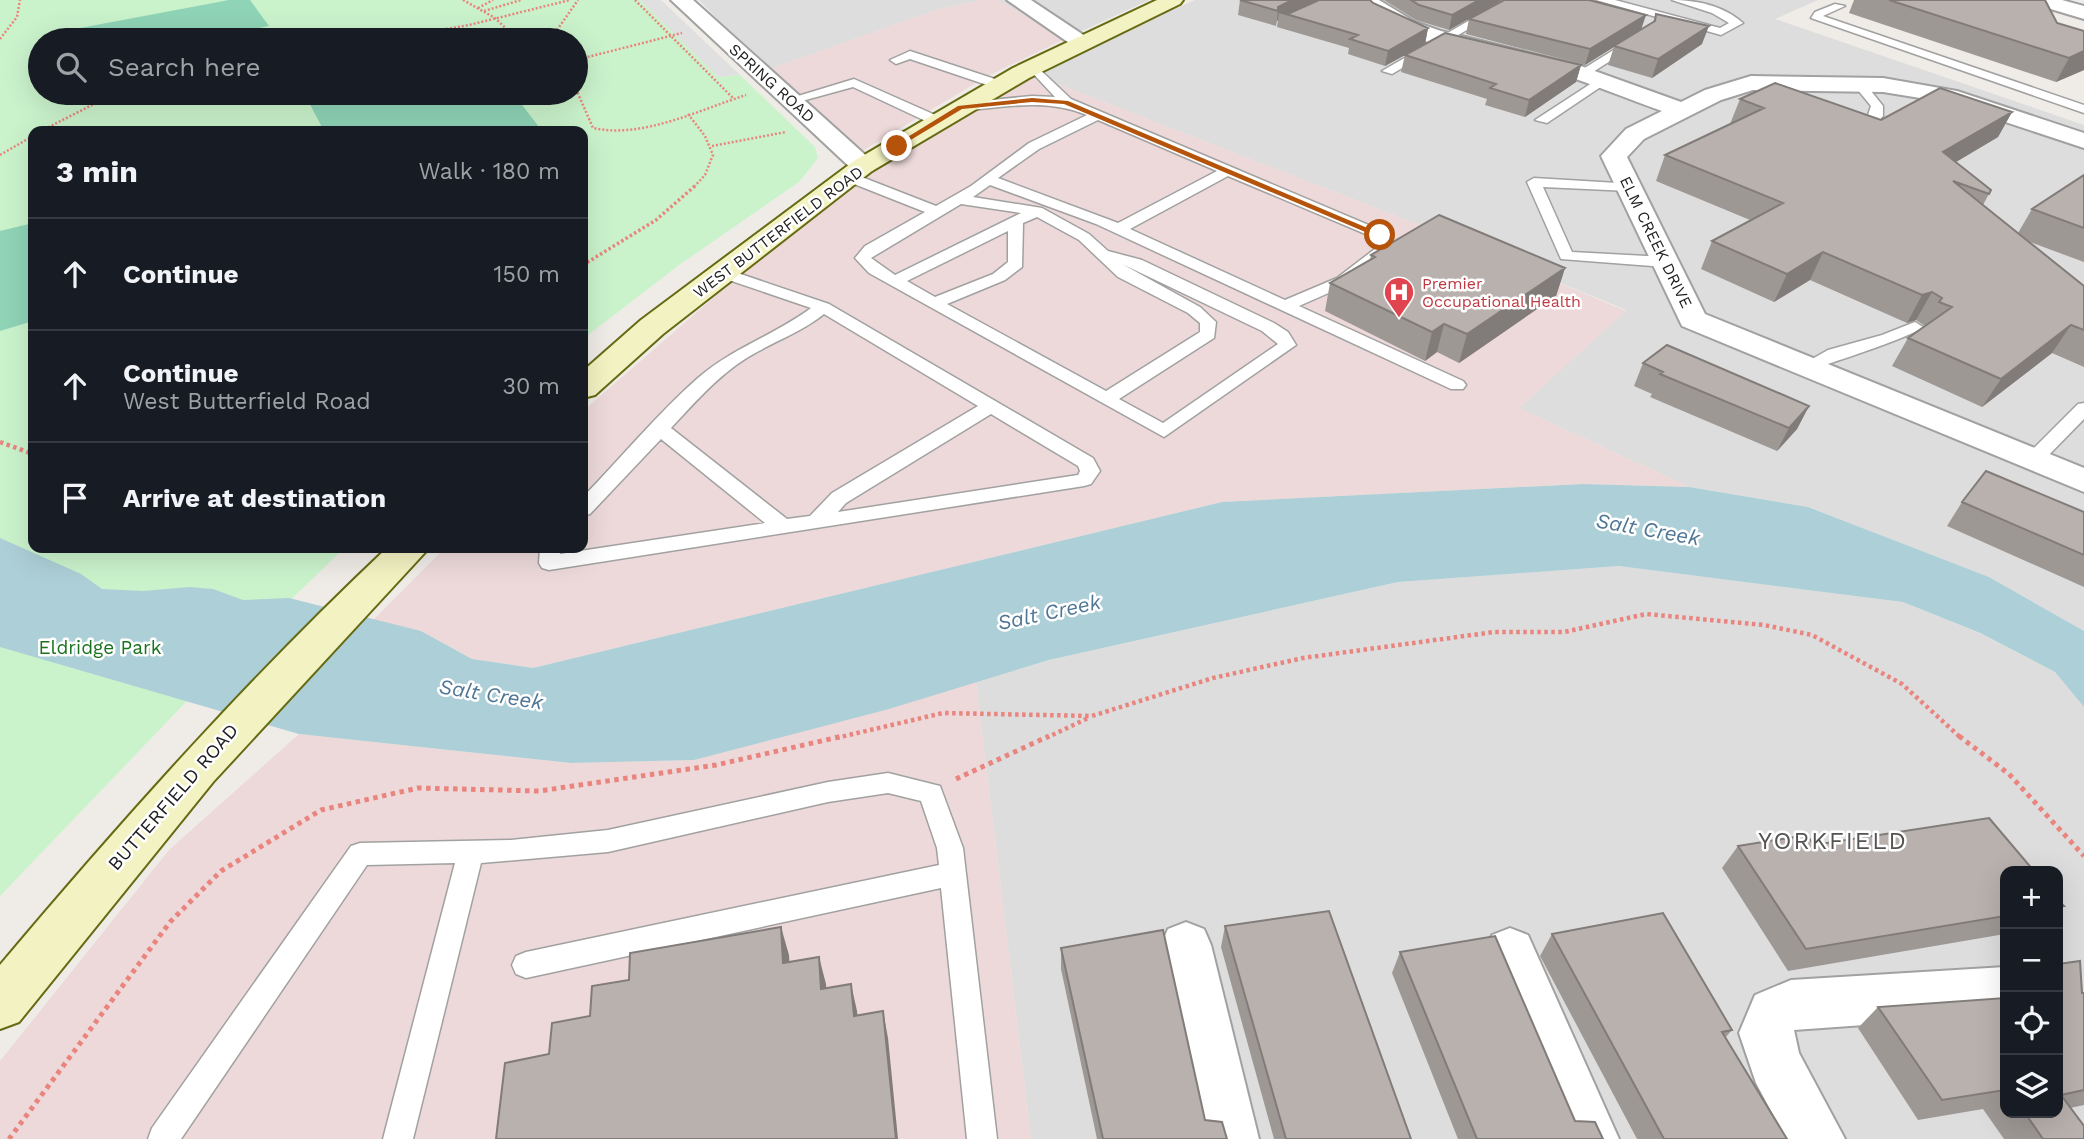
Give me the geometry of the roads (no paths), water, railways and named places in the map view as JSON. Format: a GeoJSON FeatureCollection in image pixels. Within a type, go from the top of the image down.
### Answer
{"type":"FeatureCollection","features":[{"type":"Feature","properties":{"kind":"main road","name":"WEST BUTTERFIELD ROAD"},"geometry":{"type":"LineString","coordinates":[[588,384],[652,327],[856,172],[937,121],[1033,67],[1173,0]]}},
{"type":"Feature","properties":{"kind":"main road","name":"BUTTERFIELD ROAD"},"geometry":{"type":"LineString","coordinates":[[0,1004],[213,748],[356,599],[405,553]]}},
{"type":"Feature","properties":{"kind":"street","name":"SPRING ROAD"},"geometry":{"type":"LineString","coordinates":[[681,0],[818,124],[856,172]]}},
{"type":"Feature","properties":{"kind":"street"},"geometry":{"type":"LineString","coordinates":[[1017,0],[1083,42]]}},
{"type":"Feature","properties":{"kind":"street"},"geometry":{"type":"LineString","coordinates":[[1366,0],[1392,19],[1444,38],[1592,78],[1681,110]]}},
{"type":"Feature","properties":{"kind":"street"},"geometry":{"type":"LineString","coordinates":[[2040,0],[2084,13]]}},
{"type":"Feature","properties":{"kind":"street","name":"ELM CREEK DRIVE"},"geometry":{"type":"LineString","coordinates":[[2078,125],[1949,96],[1859,84],[1796,92],[1751,83],[1713,94],[1635,134],[1614,156],[1693,320],[2084,481]]}},
{"type":"Feature","properties":{"kind":"street"},"geometry":{"type":"LineString","coordinates":[[1186,945],[1231,1139]]}},
{"type":"Feature","properties":{"kind":"street"},"geometry":{"type":"LineString","coordinates":[[1510,951],[1591,1139]]}},
{"type":"Feature","properties":{"kind":"street"},"geometry":{"type":"LineString","coordinates":[[1817,1139],[1775,1064],[1766,1033],[1774,1013],[1791,1005],[2000,991]]}},
{"type":"Feature","properties":{"kind":"lane"},"geometry":{"type":"LineString","coordinates":[[1602,0],[1721,32],[1737,23],[1716,11],[1678,0]]}},
{"type":"Feature","properties":{"kind":"lane"},"geometry":{"type":"LineString","coordinates":[[1839,6],[1819,14],[1817,18],[2078,125]]}},
{"type":"Feature","properties":{"kind":"lane"},"geometry":{"type":"LineString","coordinates":[[1388,71],[1501,7]]}},
{"type":"Feature","properties":{"kind":"lane"},"geometry":{"type":"LineString","coordinates":[[1542,120],[1643,35]]}},
{"type":"Feature","properties":{"kind":"lane"},"geometry":{"type":"LineString","coordinates":[[896,60],[910,55],[1000,85]]}},
{"type":"Feature","properties":{"kind":"lane"},"geometry":{"type":"LineString","coordinates":[[1033,67],[1066,102]]}},
{"type":"Feature","properties":{"kind":"lane"},"geometry":{"type":"LineString","coordinates":[[784,94],[859,78],[937,121]]}},
{"type":"Feature","properties":{"kind":"lane"},"geometry":{"type":"LineString","coordinates":[[1838,119],[1870,122],[1876,116],[1877,106],[1859,84]]}},
{"type":"Feature","properties":{"kind":"lane"},"geometry":{"type":"LineString","coordinates":[[961,107],[1032,100],[1066,102],[1380,235],[1388,246],[1343,281],[1285,306]]}},
{"type":"Feature","properties":{"kind":"lane"},"geometry":{"type":"LineString","coordinates":[[1096,116],[1034,146],[960,199],[870,249],[863,258],[875,270],[1164,430],[1287,345],[1282,336],[1268,327],[1136,263],[1102,253]]}},
{"type":"Feature","properties":{"kind":"lane"},"geometry":{"type":"LineString","coordinates":[[1118,229],[1227,171]]}},
{"type":"Feature","properties":{"kind":"lane"},"geometry":{"type":"LineString","coordinates":[[856,172],[938,212]]}},
{"type":"Feature","properties":{"kind":"lane"},"geometry":{"type":"LineString","coordinates":[[988,179],[1052,201],[1118,229],[1457,385]]}},
{"type":"Feature","properties":{"kind":"lane"},"geometry":{"type":"LineString","coordinates":[[1629,187],[1534,182],[1566,256],[1665,262]]}},
{"type":"Feature","properties":{"kind":"lane"},"geometry":{"type":"LineString","coordinates":[[960,199],[1037,211],[1084,237],[1125,274],[1194,310],[1208,322],[1208,334],[1106,400]]}},
{"type":"Feature","properties":{"kind":"lane"},"geometry":{"type":"LineString","coordinates":[[895,281],[1037,211]]}},
{"type":"Feature","properties":{"kind":"lane"},"geometry":{"type":"LineString","coordinates":[[935,303],[999,277],[1016,264],[1016,221]]}},
{"type":"Feature","properties":{"kind":"lane"},"geometry":{"type":"LineString","coordinates":[[550,553],[549,563],[1084,480],[1090,471],[1086,461],[822,307],[723,273]]}},
{"type":"Feature","properties":{"kind":"lane"},"geometry":{"type":"LineString","coordinates":[[588,504],[704,382],[748,349],[798,326],[822,307]]}},
{"type":"Feature","properties":{"kind":"lane"},"geometry":{"type":"LineString","coordinates":[[1807,367],[1840,349],[1885,340],[1915,327]]}},
{"type":"Feature","properties":{"kind":"lane"},"geometry":{"type":"LineString","coordinates":[[817,521],[839,498],[991,406]]}},
{"type":"Feature","properties":{"kind":"lane"},"geometry":{"type":"LineString","coordinates":[[2033,460],[2084,408]]}},
{"type":"Feature","properties":{"kind":"lane"},"geometry":{"type":"LineString","coordinates":[[659,428],[783,527]]}},
{"type":"Feature","properties":{"kind":"lane"},"geometry":{"type":"LineString","coordinates":[[163,1139],[360,854],[511,851],[608,841],[828,792],[888,783],[931,793],[950,848],[982,1139]]}},
{"type":"Feature","properties":{"kind":"lane"},"geometry":{"type":"LineString","coordinates":[[398,1139],[471,852]]}},
{"type":"Feature","properties":{"kind":"lane"},"geometry":{"type":"LineString","coordinates":[[526,965],[952,874]]}},
{"type":"Feature","properties":{"kind":"water","name":"Salt Creek"},"geometry":{"type":"Polygon","coordinates":[[[1583,484],[1689,487],[1808,507],[1989,577],[2084,631],[2084,707],[2055,672],[1980,633],[1903,602],[1619,566],[1398,582],[1049,660],[889,709],[694,760],[571,763],[299,734],[0,647],[0,538],[28,550],[28,553],[34,553],[81,574],[102,589],[143,591],[190,587],[213,589],[243,600],[289,598],[421,631],[472,659],[533,668],[1222,502],[1583,484]]]}},
{"type":"Feature","properties":{"kind":"place","name":"Premier Occupational Health"},"geometry":{"type":"Point","coordinates":[1399,319]}},
{"type":"Feature","properties":{"kind":"district","name":"YORKFIELD"},"geometry":{"type":"Point","coordinates":[1833,841]}},
{"type":"Feature","properties":{"kind":"park label","name":"Eldridge Park"},"geometry":{"type":"Point","coordinates":[100,647]}}]}
